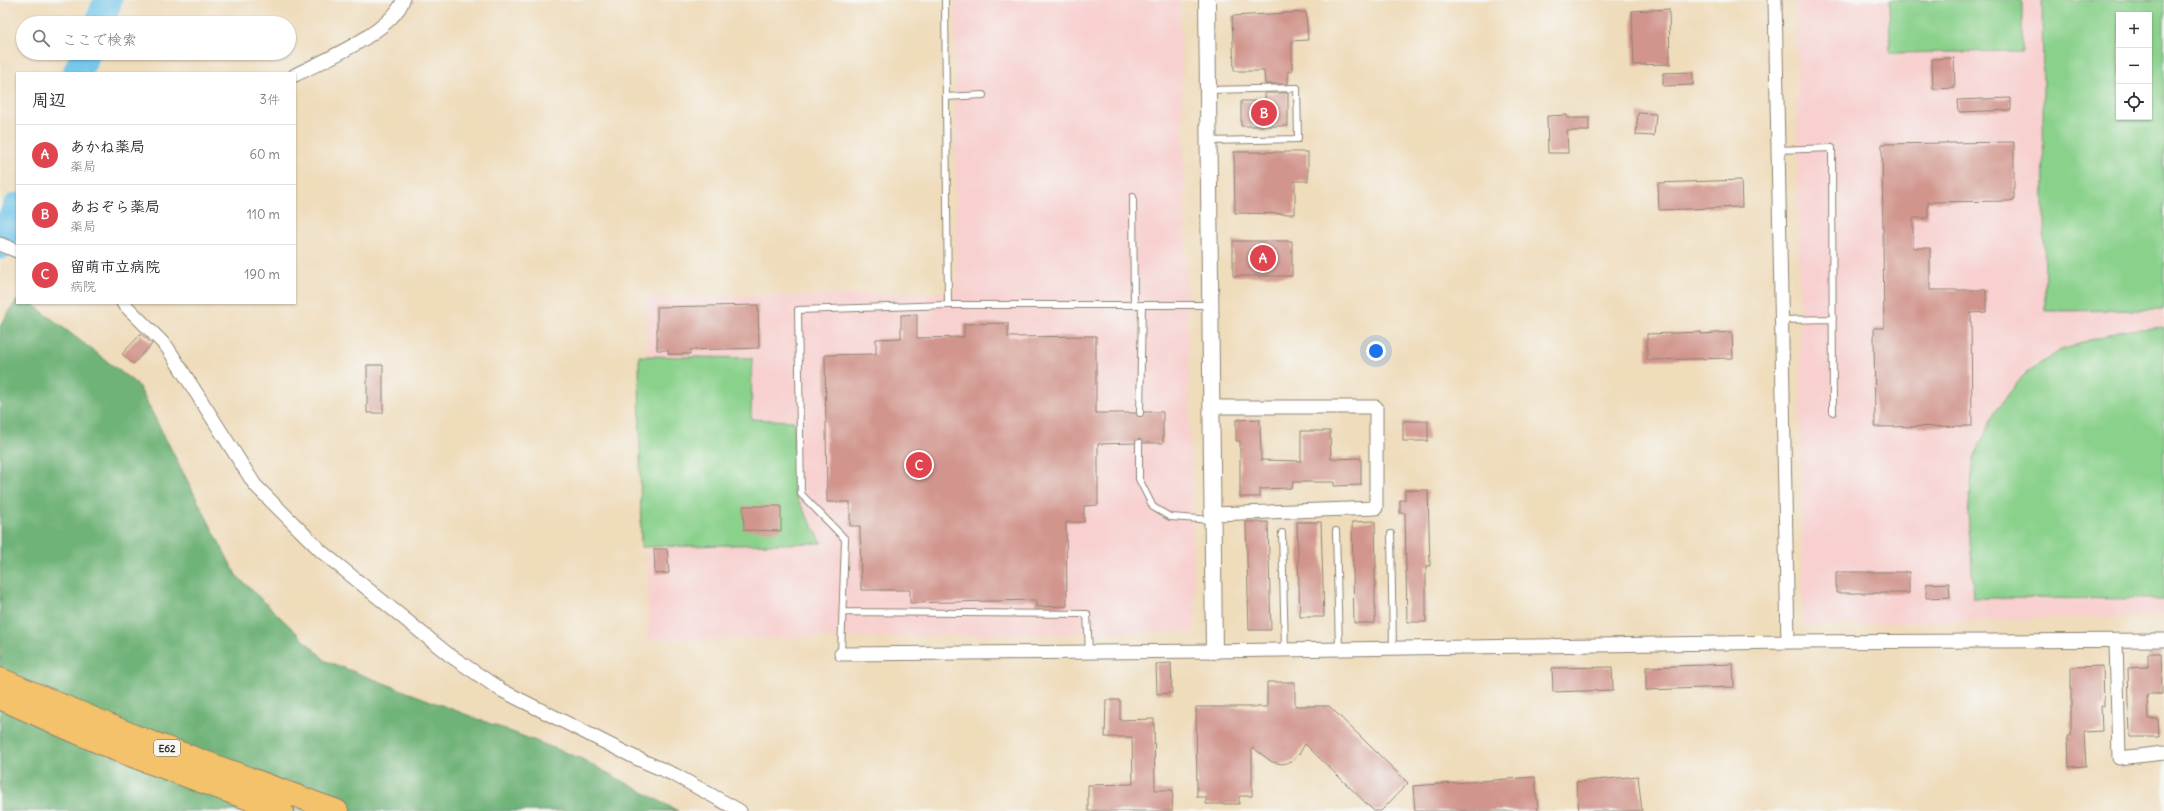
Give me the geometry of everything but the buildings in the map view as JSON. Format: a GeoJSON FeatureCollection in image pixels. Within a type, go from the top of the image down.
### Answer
{"type":"FeatureCollection","features":[{"type":"Feature","properties":{"kind":"highway","name":"E62"},"geometry":{"type":"LineString","coordinates":[[0,679],[132,735],[337,811]]}},
{"type":"Feature","properties":{"kind":"highway","name":"E62"},"geometry":{"type":"LineString","coordinates":[[0,698],[116,750],[282,811]]}},
{"type":"Feature","properties":{"kind":"street"},"geometry":{"type":"LineString","coordinates":[[296,74],[361,41],[389,20],[402,0]]}},
{"type":"Feature","properties":{"kind":"street"},"geometry":{"type":"LineString","coordinates":[[1207,0],[1214,651]]}},
{"type":"Feature","properties":{"kind":"street"},"geometry":{"type":"LineString","coordinates":[[1775,0],[1788,642]]}},
{"type":"Feature","properties":{"kind":"street"},"geometry":{"type":"LineString","coordinates":[[0,244],[16,251]]}},
{"type":"Feature","properties":{"kind":"street"},"geometry":{"type":"LineString","coordinates":[[124,304],[167,347],[255,485],[327,556],[448,654],[501,690],[636,758],[675,775],[740,811]]}},
{"type":"Feature","properties":{"kind":"street"},"geometry":{"type":"LineString","coordinates":[[1212,407],[1376,407],[1376,508],[1213,517]]}},
{"type":"Feature","properties":{"kind":"street"},"geometry":{"type":"LineString","coordinates":[[841,654],[1214,651],[1788,642],[2116,642],[2164,640]]}},
{"type":"Feature","properties":{"kind":"street"},"geometry":{"type":"LineString","coordinates":[[2116,642],[2119,758],[2164,753]]}},
{"type":"Feature","properties":{"kind":"lane"},"geometry":{"type":"LineString","coordinates":[[945,0],[948,305]]}},
{"type":"Feature","properties":{"kind":"lane"},"geometry":{"type":"LineString","coordinates":[[1208,90],[1297,88],[1298,139],[1209,141]]}},
{"type":"Feature","properties":{"kind":"lane"},"geometry":{"type":"LineString","coordinates":[[946,97],[983,95]]}},
{"type":"Feature","properties":{"kind":"lane"},"geometry":{"type":"LineString","coordinates":[[1778,150],[1832,148],[1833,412]]}},
{"type":"Feature","properties":{"kind":"lane"},"geometry":{"type":"LineString","coordinates":[[1133,196],[1134,305]]}},
{"type":"Feature","properties":{"kind":"lane"},"geometry":{"type":"LineString","coordinates":[[841,654],[845,539],[801,494],[798,310],[948,305],[1210,305]]}},
{"type":"Feature","properties":{"kind":"lane"},"geometry":{"type":"LineString","coordinates":[[1140,412],[1142,305]]}},
{"type":"Feature","properties":{"kind":"lane"},"geometry":{"type":"LineString","coordinates":[[1782,320],[1833,319]]}},
{"type":"Feature","properties":{"kind":"lane"},"geometry":{"type":"LineString","coordinates":[[1139,443],[1138,479],[1153,507],[1170,517],[1213,517]]}},
{"type":"Feature","properties":{"kind":"lane"},"geometry":{"type":"LineString","coordinates":[[1336,531],[1339,649]]}},
{"type":"Feature","properties":{"kind":"lane"},"geometry":{"type":"LineString","coordinates":[[1282,533],[1285,650]]}},
{"type":"Feature","properties":{"kind":"lane"},"geometry":{"type":"LineString","coordinates":[[1391,534],[1393,648]]}},
{"type":"Feature","properties":{"kind":"lane"},"geometry":{"type":"LineString","coordinates":[[843,612],[1087,614],[1089,652]]}},
{"type":"Feature","properties":{"kind":"shaded area"},"geometry":{"type":"Polygon","coordinates":[[[955,0],[1180,0],[1195,632],[648,640],[646,298],[956,293],[955,0]]]}},
{"type":"Feature","properties":{"kind":"shaded area"},"geometry":{"type":"Polygon","coordinates":[[[1796,0],[2164,0],[2164,615],[1803,626],[1796,0]]]}},
{"type":"Feature","properties":{"kind":"green space"},"geometry":{"type":"Polygon","coordinates":[[[1889,0],[2022,0],[2022,51],[1890,53],[1889,0]]]}},
{"type":"Feature","properties":{"kind":"green space"},"geometry":{"type":"Polygon","coordinates":[[[2042,0],[2164,0],[2164,310],[2045,311],[2042,0]]]}},
{"type":"Feature","properties":{"kind":"green space"},"geometry":{"type":"Polygon","coordinates":[[[16,302],[16,304],[32,304],[138,385],[236,575],[326,661],[580,758],[678,811],[0,811],[0,326],[16,302]]]}},
{"type":"Feature","properties":{"kind":"green space"},"geometry":{"type":"Polygon","coordinates":[[[2164,327],[2164,599],[1974,598],[1968,514],[1974,458],[1996,410],[2023,376],[2061,350],[2118,331],[2164,327]]]}},
{"type":"Feature","properties":{"kind":"green space"},"geometry":{"type":"Polygon","coordinates":[[[639,356],[752,358],[751,419],[794,421],[794,493],[822,543],[641,547],[639,356]]]}},
{"type":"Feature","properties":{"kind":"waterway"},"geometry":{"type":"LineString","coordinates":[[102,16],[108,0]]}},
{"type":"Feature","properties":{"kind":"waterway"},"geometry":{"type":"LineString","coordinates":[[77,72],[83,60]]}},
{"type":"Feature","properties":{"kind":"waterway"},"geometry":{"type":"LineString","coordinates":[[0,245],[16,209]]}},
{"type":"Feature","properties":{"kind":"place","name":"あおぞら薬局"},"geometry":{"type":"Point","coordinates":[1264,113]}},
{"type":"Feature","properties":{"kind":"place","name":"あかね薬局"},"geometry":{"type":"Point","coordinates":[1263,258]}},
{"type":"Feature","properties":{"kind":"place","name":"留萌市立病院"},"geometry":{"type":"Point","coordinates":[919,465]}}]}
